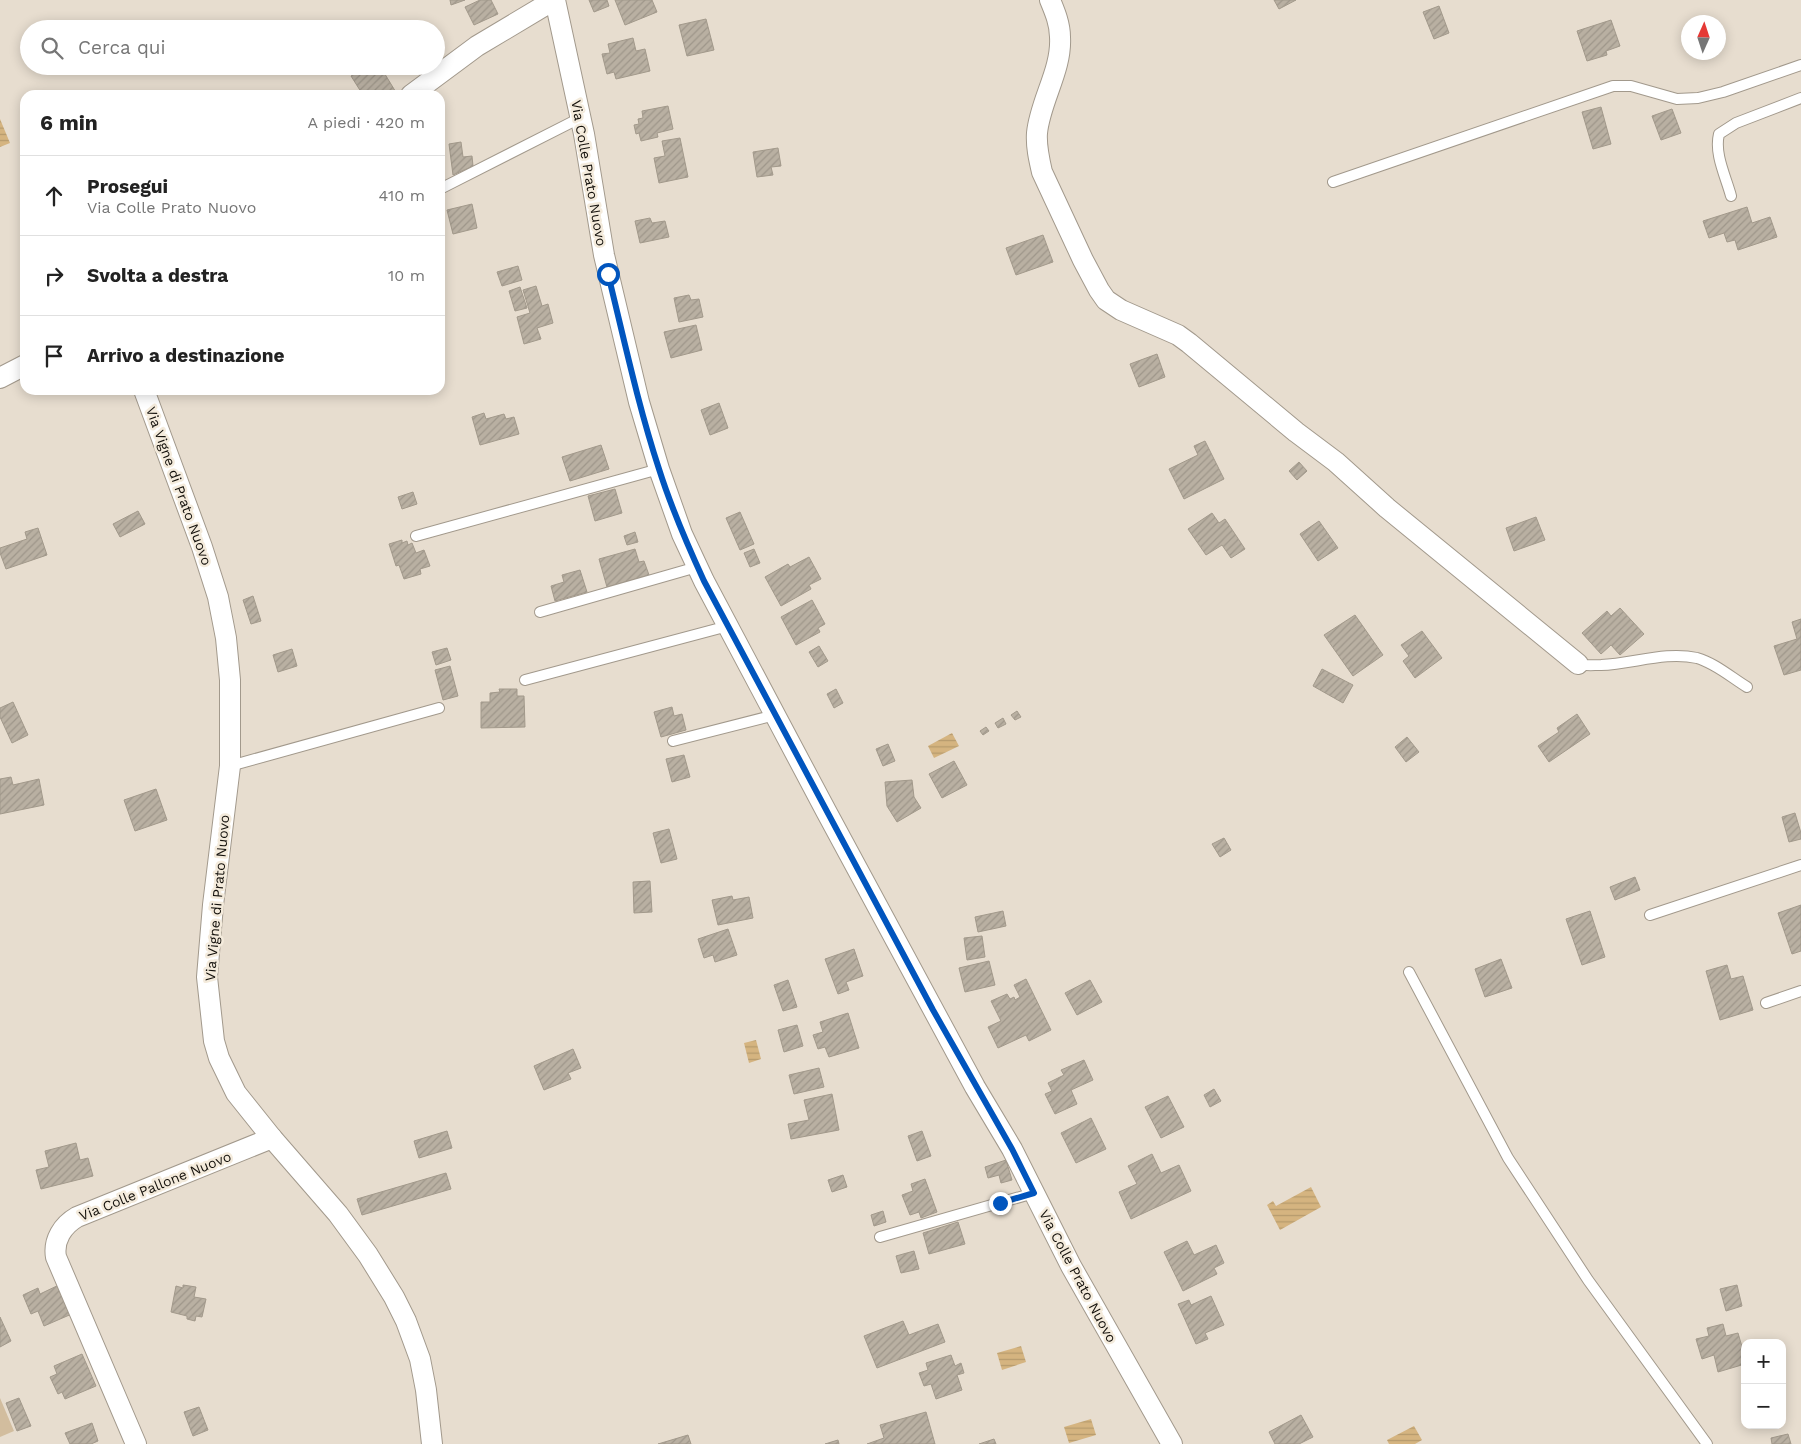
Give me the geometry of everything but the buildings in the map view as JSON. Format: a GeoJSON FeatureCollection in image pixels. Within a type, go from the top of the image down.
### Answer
{"type":"FeatureCollection","features":[{"type":"Feature","properties":{"kind":"street"},"geometry":{"type":"LineString","coordinates":[[445,70],[477,46],[554,0]]}},
{"type":"Feature","properties":{"kind":"street","name":"Via Colle Prato Nuovo"},"geometry":{"type":"LineString","coordinates":[[554,0],[580,118],[604,255],[639,402],[659,469],[682,534],[728,626],[933,1010],[1012,1149],[1071,1266],[1172,1444]]}},
{"type":"Feature","properties":{"kind":"street"},"geometry":{"type":"LineString","coordinates":[[1050,0],[1059,26],[1060,47],[1039,123],[1037,144],[1039,160],[1042,172],[1083,260],[1103,296],[1121,310],[1165,328],[1189,343],[1296,432],[1336,462],[1387,508],[1578,664]]}},
{"type":"Feature","properties":{"kind":"street"},"geometry":{"type":"LineString","coordinates":[[418,90],[438,75]]}},
{"type":"Feature","properties":{"kind":"street"},"geometry":{"type":"LineString","coordinates":[[0,378],[20,368]]}},
{"type":"Feature","properties":{"kind":"street","name":"Via Vigne di Prato Nuovo"},"geometry":{"type":"LineString","coordinates":[[146,395],[202,547],[218,597],[226,638],[230,680],[230,766],[213,905],[207,977],[214,1041],[223,1067],[236,1092],[272,1138],[338,1214],[368,1255],[394,1297],[406,1321],[420,1359],[426,1390],[432,1444]]}},
{"type":"Feature","properties":{"kind":"street","name":"Via Colle Pallone Nuovo"},"geometry":{"type":"LineString","coordinates":[[136,1444],[56,1257],[55,1247],[58,1236],[69,1223],[77,1218],[272,1138]]}},
{"type":"Feature","properties":{"kind":"lane"},"geometry":{"type":"LineString","coordinates":[[1333,182],[1613,86],[1631,86],[1677,99],[1698,98],[1723,92],[1801,65]]}},
{"type":"Feature","properties":{"kind":"lane"},"geometry":{"type":"LineString","coordinates":[[1731,196],[1719,156],[1717,143],[1719,134],[1736,123],[1801,98]]}},
{"type":"Feature","properties":{"kind":"lane"},"geometry":{"type":"LineString","coordinates":[[445,186],[580,118]]}},
{"type":"Feature","properties":{"kind":"lane"},"geometry":{"type":"LineString","coordinates":[[416,536],[659,469]]}},
{"type":"Feature","properties":{"kind":"lane"},"geometry":{"type":"LineString","coordinates":[[540,612],[697,567]]}},
{"type":"Feature","properties":{"kind":"lane"},"geometry":{"type":"LineString","coordinates":[[525,680],[728,626]]}},
{"type":"Feature","properties":{"kind":"lane"},"geometry":{"type":"LineString","coordinates":[[1578,664],[1594,666],[1663,657],[1692,657],[1706,662],[1747,688]]}},
{"type":"Feature","properties":{"kind":"lane"},"geometry":{"type":"LineString","coordinates":[[230,766],[439,708]]}},
{"type":"Feature","properties":{"kind":"lane"},"geometry":{"type":"LineString","coordinates":[[673,741],[775,715]]}},
{"type":"Feature","properties":{"kind":"lane"},"geometry":{"type":"LineString","coordinates":[[1650,915],[1801,865]]}},
{"type":"Feature","properties":{"kind":"lane"},"geometry":{"type":"LineString","coordinates":[[1409,972],[1508,1158],[1588,1280],[1707,1444]]}},
{"type":"Feature","properties":{"kind":"lane"},"geometry":{"type":"LineString","coordinates":[[1766,1003],[1801,991]]}},
{"type":"Feature","properties":{"kind":"lane"},"geometry":{"type":"LineString","coordinates":[[880,1237],[1034,1193]]}},
{"type":"Feature","properties":{"kind":"shaded area"},"geometry":{"type":"Polygon","coordinates":[[[0,119],[10,143],[0,147],[0,119]]]}},
{"type":"Feature","properties":{"kind":"shaded area"},"geometry":{"type":"Polygon","coordinates":[[[952,733],[959,746],[934,758],[928,746],[952,733]]]}},
{"type":"Feature","properties":{"kind":"shaded area"},"geometry":{"type":"Polygon","coordinates":[[[756,1040],[761,1059],[749,1063],[744,1043],[756,1040]]]}},
{"type":"Feature","properties":{"kind":"shaded area"},"geometry":{"type":"Polygon","coordinates":[[[1311,1187],[1321,1207],[1280,1230],[1267,1205],[1273,1201],[1276,1206],[1311,1187]]]}},
{"type":"Feature","properties":{"kind":"shaded area"},"geometry":{"type":"Polygon","coordinates":[[[1021,1346],[1026,1362],[1002,1370],[997,1353],[1021,1346]]]}},
{"type":"Feature","properties":{"kind":"shaded area"},"geometry":{"type":"Polygon","coordinates":[[[0,1398],[14,1431],[0,1437],[0,1398]]]}},
{"type":"Feature","properties":{"kind":"shaded area"},"geometry":{"type":"Polygon","coordinates":[[[1091,1419],[1096,1435],[1069,1443],[1064,1427],[1091,1419]]]}},
{"type":"Feature","properties":{"kind":"shaded area"},"geometry":{"type":"Polygon","coordinates":[[[1414,1426],[1422,1440],[1415,1444],[1389,1444],[1387,1440],[1414,1426]]]}},
{"type":"Feature","properties":{"kind":"route"},"geometry":{"type":"LineString","coordinates":[[608,274],[639,402],[659,469],[682,534],[704,581],[826,811],[975,1087],[1012,1149],[1034,1193],[1000,1203]]}}]}
